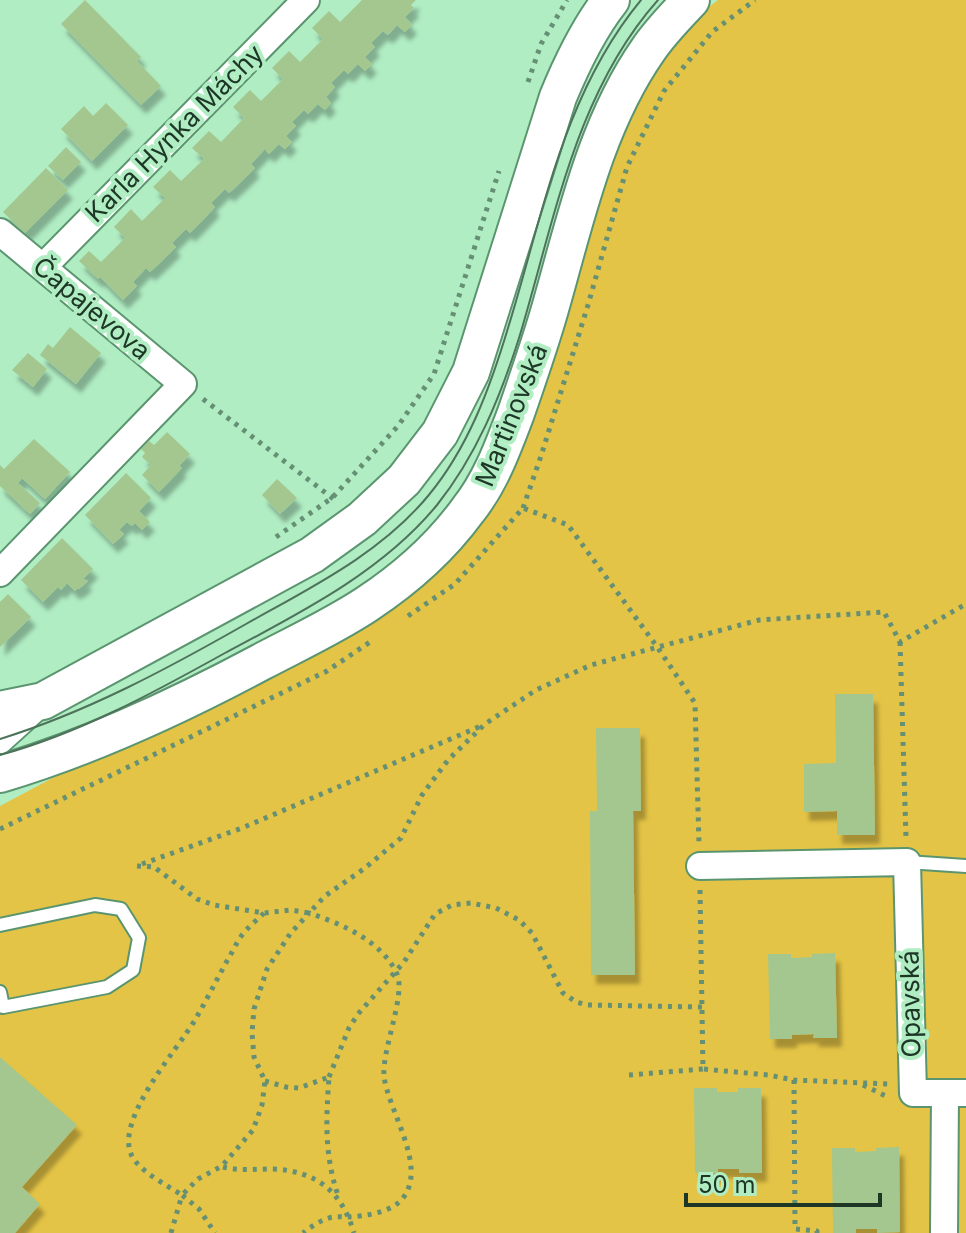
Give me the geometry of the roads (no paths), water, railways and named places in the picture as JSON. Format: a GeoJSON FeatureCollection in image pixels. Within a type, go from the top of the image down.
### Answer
{"type":"FeatureCollection","features":[{"type":"Feature","properties":{"kind":"street","name":"Karla Hynka Máchy"},"geometry":{"type":"LineString","coordinates":[[43,267],[306,0]]}},
{"type":"Feature","properties":{"kind":"street","name":"Martinovská"},"geometry":{"type":"LineString","coordinates":[[0,710],[43,701],[312,555],[362,519],[404,480],[440,433],[471,372],[558,97],[572,64],[611,0]]}},
{"type":"Feature","properties":{"kind":"street","name":"Martinovská"},"geometry":{"type":"LineString","coordinates":[[0,774],[49,760],[127,728],[232,678],[365,606],[411,571],[441,542],[468,511],[500,455],[536,358],[580,207],[610,118],[648,50],[691,0]]}},
{"type":"Feature","properties":{"kind":"street","name":"Čapajevova"},"geometry":{"type":"LineString","coordinates":[[0,232],[183,384],[0,573]]}},
{"type":"Feature","properties":{"kind":"street"},"geometry":{"type":"LineString","coordinates":[[0,740],[43,701]]}},
{"type":"Feature","properties":{"kind":"street"},"geometry":{"type":"LineString","coordinates":[[700,866],[907,862]]}},
{"type":"Feature","properties":{"kind":"street","name":"Opavská"},"geometry":{"type":"LineString","coordinates":[[907,862],[907,1095],[955,1093]]}},
{"type":"Feature","properties":{"kind":"street"},"geometry":{"type":"LineString","coordinates":[[944,1233],[955,1093]]}},
{"type":"Feature","properties":{"kind":"lane"},"geometry":{"type":"LineString","coordinates":[[907,862],[966,866]]}},
{"type":"Feature","properties":{"kind":"lane"},"geometry":{"type":"LineString","coordinates":[[0,925],[95,905],[121,909],[139,938],[133,970],[107,987],[3,1007],[0,992]]}},
{"type":"Feature","properties":{"kind":"tram line"},"geometry":{"type":"LineString","coordinates":[[0,739],[64,716],[126,688],[295,597],[366,552],[409,517],[428,496],[466,438],[494,373],[558,157],[574,115],[614,36],[641,0]]}},
{"type":"Feature","properties":{"kind":"tram line"},"geometry":{"type":"LineString","coordinates":[[0,755],[116,711],[311,606],[391,551],[437,505],[464,467],[504,383],[556,205],[587,117],[606,76],[658,0]]}}]}
